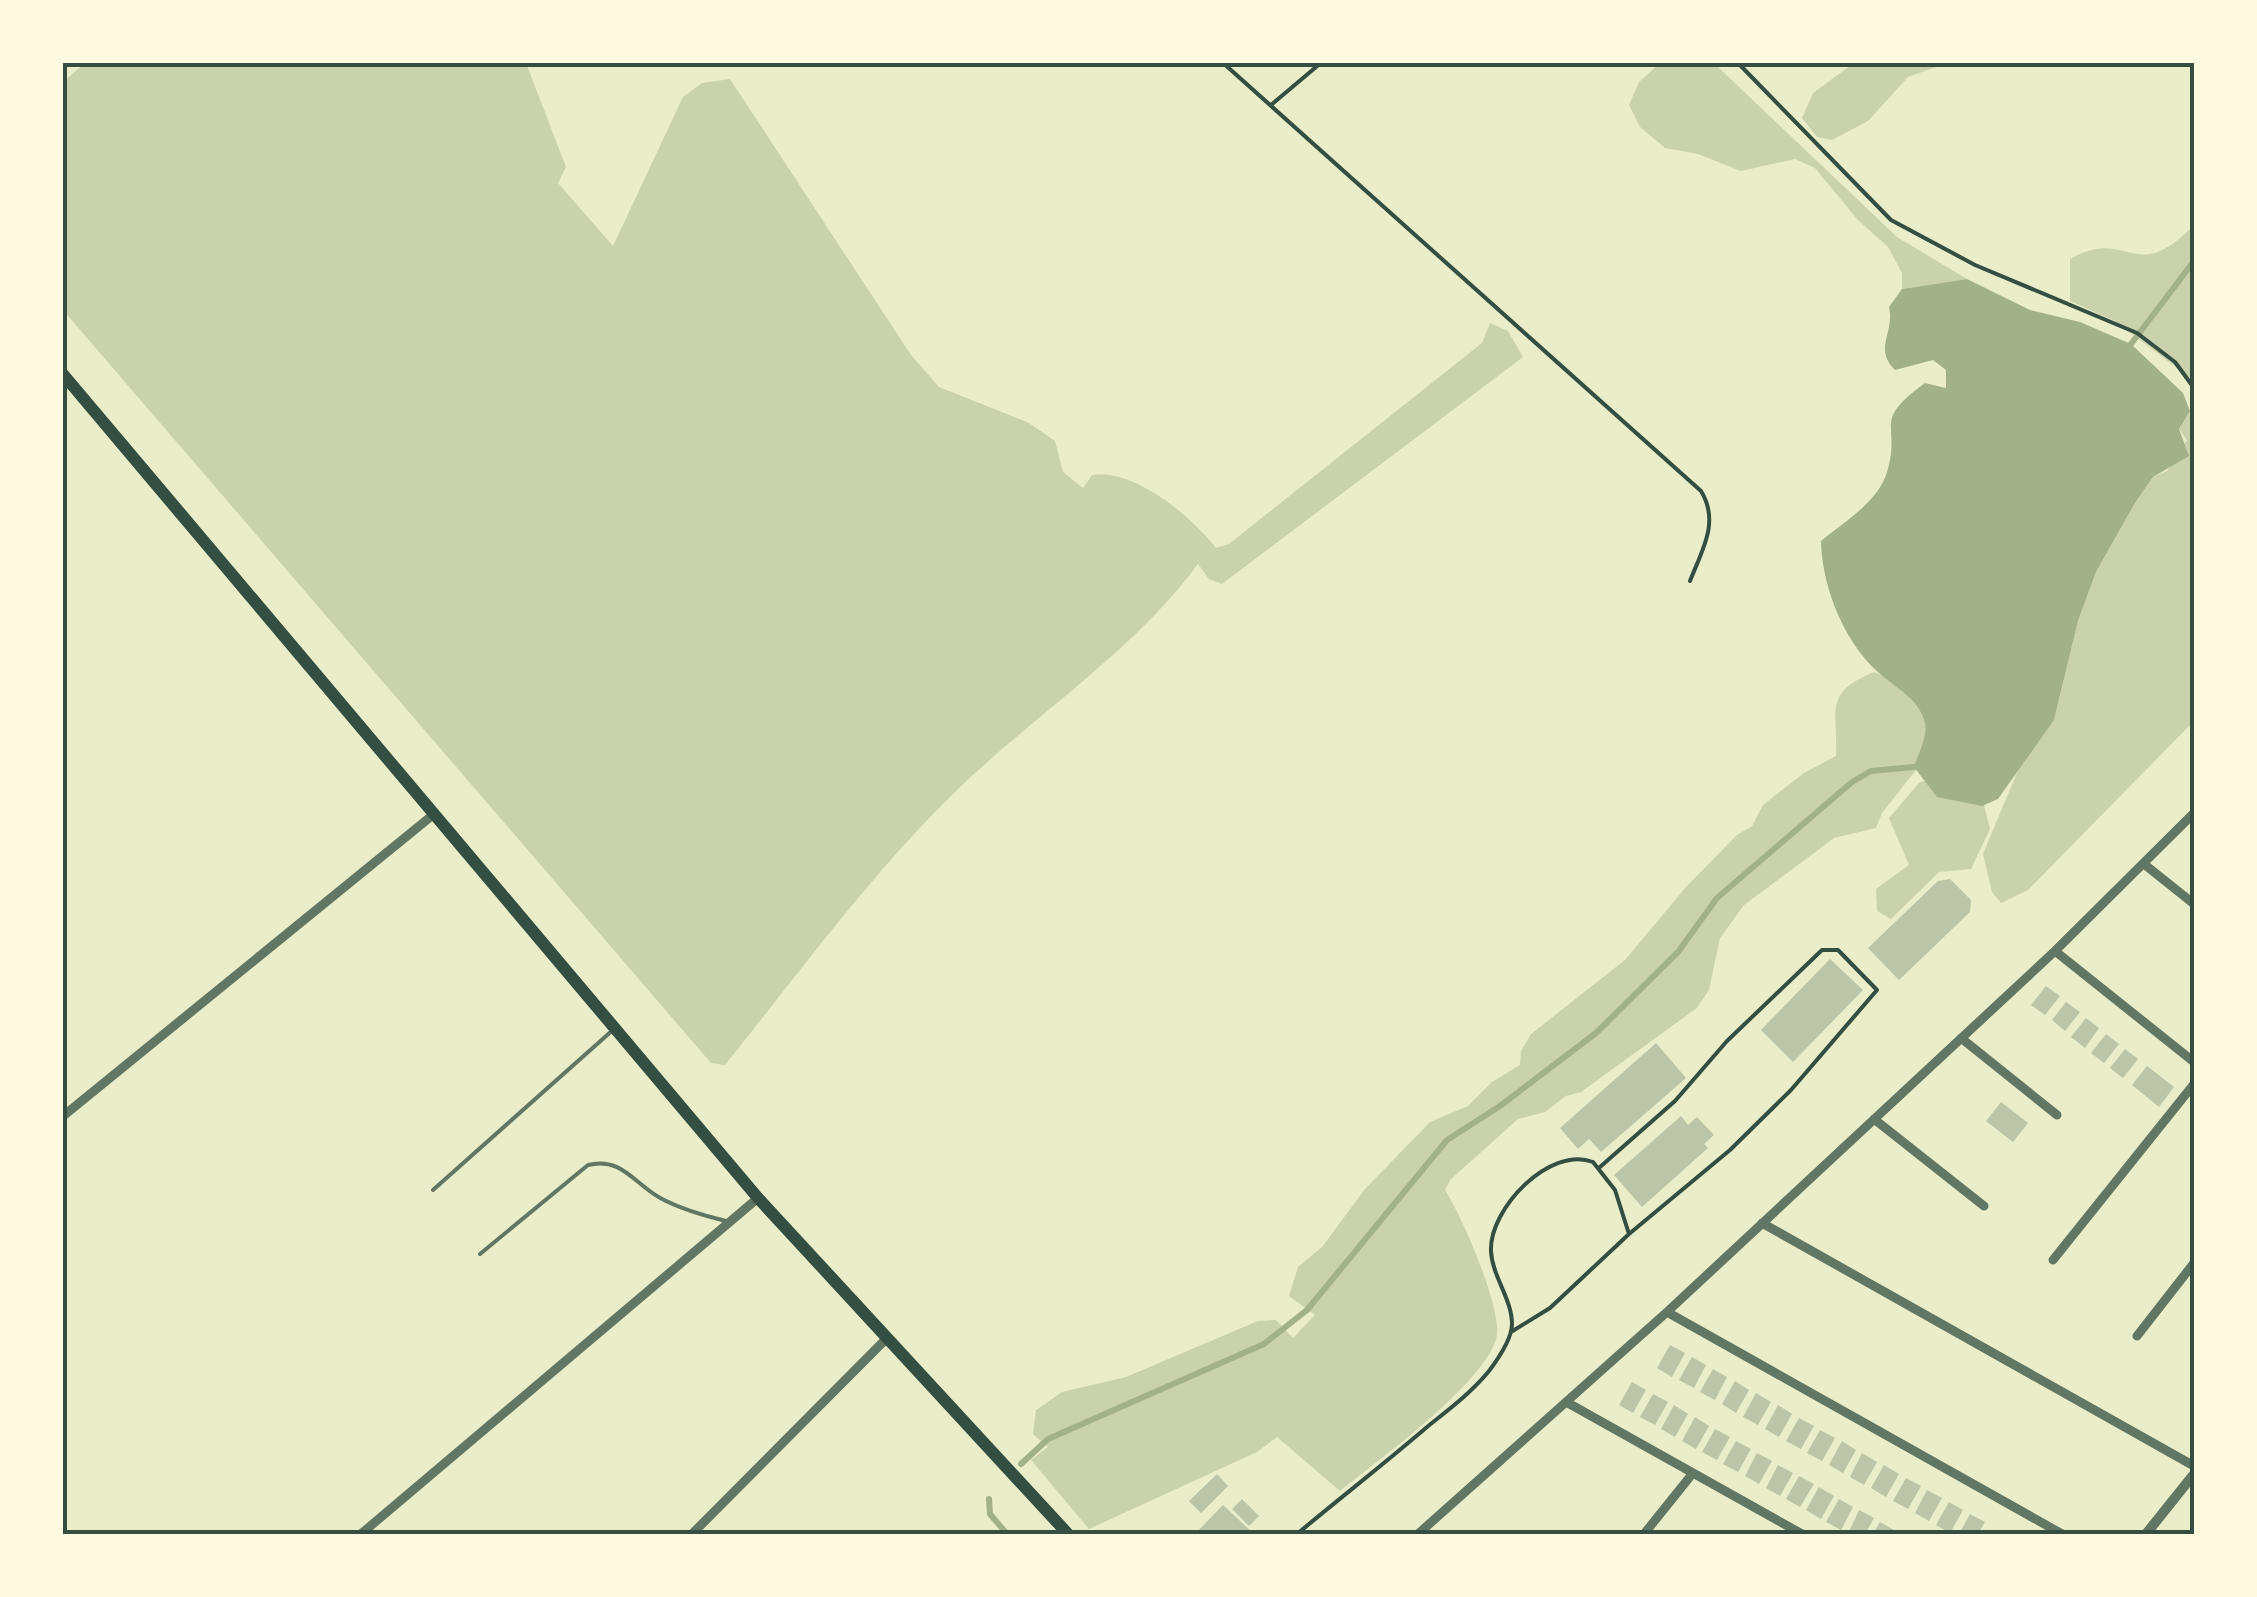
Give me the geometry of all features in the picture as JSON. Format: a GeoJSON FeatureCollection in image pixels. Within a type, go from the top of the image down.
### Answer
{"type":"FeatureCollection","features":[{"type":"Feature","properties":{"kind":"main road"},"geometry":{"type":"LineString","coordinates":[[62,373],[758,1198],[1068,1534]]}},
{"type":"Feature","properties":{"kind":"street"},"geometry":{"type":"LineString","coordinates":[[1418,1534],[1568,1403],[2055,951],[2194,813]]}},
{"type":"Feature","properties":{"kind":"street"},"geometry":{"type":"LineString","coordinates":[[62,1117],[434,814]]}},
{"type":"Feature","properties":{"kind":"street"},"geometry":{"type":"LineString","coordinates":[[2144,864],[2194,904]]}},
{"type":"Feature","properties":{"kind":"street"},"geometry":{"type":"LineString","coordinates":[[2055,951],[2194,1062]]}},
{"type":"Feature","properties":{"kind":"street"},"geometry":{"type":"LineString","coordinates":[[1961,1038],[2056,1115]]}},
{"type":"Feature","properties":{"kind":"street"},"geometry":{"type":"LineString","coordinates":[[2053,1260],[2194,1084]]}},
{"type":"Feature","properties":{"kind":"street"},"geometry":{"type":"LineString","coordinates":[[1874,1119],[1984,1206]]}},
{"type":"Feature","properties":{"kind":"street"},"geometry":{"type":"LineString","coordinates":[[361,1534],[758,1198]]}},
{"type":"Feature","properties":{"kind":"street"},"geometry":{"type":"LineString","coordinates":[[1762,1223],[2194,1470],[2146,1534]]}},
{"type":"Feature","properties":{"kind":"street"},"geometry":{"type":"LineString","coordinates":[[2137,1336],[2194,1264]]}},
{"type":"Feature","properties":{"kind":"street"},"geometry":{"type":"LineString","coordinates":[[1666,1312],[2062,1534]]}},
{"type":"Feature","properties":{"kind":"street"},"geometry":{"type":"LineString","coordinates":[[692,1534],[885,1340]]}},
{"type":"Feature","properties":{"kind":"street"},"geometry":{"type":"LineString","coordinates":[[1568,1403],[1796,1533]]}},
{"type":"Feature","properties":{"kind":"street"},"geometry":{"type":"LineString","coordinates":[[1644,1534],[1693,1473]]}},
{"type":"Feature","properties":{"kind":"lane"},"geometry":{"type":"LineString","coordinates":[[432,1190],[614,1029]]}},
{"type":"Feature","properties":{"kind":"lane"},"geometry":{"type":"LineString","coordinates":[[480,1254],[588,1165],[605,1160],[624,1169],[663,1200],[732,1223]]}},
{"type":"Feature","properties":{"kind":"path"},"geometry":{"type":"LineString","coordinates":[[1222,62],[1701,491],[1710,506],[1712,525],[1690,581]]}},
{"type":"Feature","properties":{"kind":"path"},"geometry":{"type":"LineString","coordinates":[[1271,106],[1322,62]]}},
{"type":"Feature","properties":{"kind":"path"},"geometry":{"type":"LineString","coordinates":[[1738,62],[1891,220],[2038,294],[2137,333],[2159,347],[2194,388]]}},
{"type":"Feature","properties":{"kind":"path"},"geometry":{"type":"LineString","coordinates":[[1511,1332],[1550,1308],[1629,1234],[1742,1138],[1791,1090],[1876,990],[1838,950],[1822,950],[1727,1042],[1675,1101],[1600,1167]]}},
{"type":"Feature","properties":{"kind":"path"},"geometry":{"type":"LineString","coordinates":[[1298,1534],[1468,1393],[1489,1370],[1511,1332],[1512,1319],[1490,1255],[1498,1218],[1550,1165],[1586,1159],[1600,1167],[1626,1214],[1629,1234]]}},
{"type":"Feature","properties":{"kind":"shaded area"},"geometry":{"type":"Polygon","coordinates":[[[85,63],[526,63],[566,167],[558,183],[613,246],[683,97],[702,83],[730,79],[911,355],[939,387],[1029,423],[1055,441],[1063,472],[1083,488],[1092,475],[1108,475],[1126,479],[1161,497],[1216,548],[1229,544],[1482,343],[1490,323],[1508,331],[1523,357],[1222,584],[1209,579],[1198,564],[1113,655],[955,792],[836,925],[725,1065],[711,1063],[63,310],[63,82],[85,63]]]}},
{"type":"Feature","properties":{"kind":"shaded area"},"geometry":{"type":"Polygon","coordinates":[[[1660,63],[1711,63],[1718,67],[1897,237],[1967,279],[1902,289],[1902,273],[1888,247],[1858,220],[1815,168],[1795,159],[1741,171],[1698,154],[1665,148],[1640,127],[1629,105],[1639,82],[1660,63]]]}},
{"type":"Feature","properties":{"kind":"shaded area"},"geometry":{"type":"Polygon","coordinates":[[[1854,63],[1947,63],[1908,77],[1868,121],[1832,140],[1817,137],[1802,118],[1813,93],[1854,63]]]}},
{"type":"Feature","properties":{"kind":"shaded area"},"geometry":{"type":"Polygon","coordinates":[[[2194,225],[2194,381],[2115,321],[2070,301],[2070,259],[2106,248],[2144,254],[2157,252],[2194,225]]]}},
{"type":"Feature","properties":{"kind":"shaded area"},"geometry":{"type":"Polygon","coordinates":[[[1967,279],[2030,310],[2080,322],[2131,344],[2183,393],[2190,411],[2179,429],[2189,456],[2153,477],[2096,572],[2078,621],[2054,720],[1998,799],[1982,806],[1937,797],[1914,767],[1925,734],[1922,715],[1909,697],[1871,665],[1848,634],[1831,598],[1821,541],[1859,511],[1883,483],[1891,456],[1891,424],[1898,407],[1925,383],[1946,388],[1946,370],[1933,360],[1895,370],[1889,362],[1885,347],[1889,307],[1902,289],[1967,279]]]}},
{"type":"Feature","properties":{"kind":"shaded area"},"geometry":{"type":"Polygon","coordinates":[[[2190,411],[2194,413],[2194,721],[2028,890],[2001,903],[1992,892],[1983,854],[2021,763],[2054,720],[2078,621],[2096,572],[2135,503],[2153,477],[2167,471],[2187,440],[2179,429],[2190,411]]]}},
{"type":"Feature","properties":{"kind":"shaded area"},"geometry":{"type":"Polygon","coordinates":[[[1874,672],[1909,688],[1939,711],[1919,766],[1882,813],[1876,828],[1834,838],[1744,905],[1720,938],[1709,990],[1697,1008],[1581,1092],[1566,1096],[1545,1112],[1518,1119],[1450,1180],[1445,1190],[1478,1260],[1493,1302],[1497,1334],[1490,1352],[1455,1395],[1340,1491],[1277,1437],[1257,1452],[1089,1529],[1031,1460],[1048,1447],[1033,1434],[1036,1410],[1062,1392],[1126,1377],[1258,1321],[1276,1320],[1293,1338],[1315,1315],[1289,1296],[1298,1267],[1322,1247],[1365,1189],[1430,1122],[1468,1106],[1492,1082],[1520,1065],[1521,1051],[1531,1034],[1625,960],[1686,887],[1737,835],[1752,826],[1763,805],[1804,773],[1836,756],[1835,714],[1840,695],[1874,672]]]}},
{"type":"Feature","properties":{"kind":"shaded area"},"geometry":{"type":"Polygon","coordinates":[[[1938,775],[1983,801],[1990,829],[1971,869],[1939,872],[1891,919],[1877,911],[1876,889],[1909,865],[1889,818],[1919,783],[1938,775]]]}},
{"type":"Feature","properties":{"kind":"building"},"geometry":{"type":"Polygon","coordinates":[[[1950,879],[1971,900],[1970,912],[1899,980],[1868,948],[1938,881],[1950,879]]]}},
{"type":"Feature","properties":{"kind":"building"},"geometry":{"type":"Polygon","coordinates":[[[1830,959],[1863,990],[1793,1062],[1761,1030],[1830,959]]]}},
{"type":"Feature","properties":{"kind":"building"},"geometry":{"type":"Polygon","coordinates":[[[2046,986],[2060,996],[2045,1015],[2031,1005],[2046,986]]]}},
{"type":"Feature","properties":{"kind":"building"},"geometry":{"type":"Polygon","coordinates":[[[2066,1002],[2080,1012],[2065,1031],[2052,1020],[2066,1002]]]}},
{"type":"Feature","properties":{"kind":"building"},"geometry":{"type":"Polygon","coordinates":[[[2086,1018],[2099,1028],[2085,1048],[2071,1037],[2086,1018]]]}},
{"type":"Feature","properties":{"kind":"building"},"geometry":{"type":"Polygon","coordinates":[[[2106,1034],[2119,1044],[2104,1063],[2091,1053],[2106,1034]]]}},
{"type":"Feature","properties":{"kind":"building"},"geometry":{"type":"Polygon","coordinates":[[[1656,1043],[1686,1078],[1601,1152],[1589,1139],[1578,1149],[1560,1128],[1656,1043]]]}},
{"type":"Feature","properties":{"kind":"building"},"geometry":{"type":"Polygon","coordinates":[[[2125,1049],[2138,1059],[2123,1078],[2110,1068],[2125,1049]]]}},
{"type":"Feature","properties":{"kind":"building"},"geometry":{"type":"Polygon","coordinates":[[[2147,1066],[2174,1087],[2159,1107],[2132,1085],[2147,1066]]]}},
{"type":"Feature","properties":{"kind":"building"},"geometry":{"type":"Polygon","coordinates":[[[2001,1102],[2028,1123],[2013,1142],[1986,1121],[2001,1102]]]}},
{"type":"Feature","properties":{"kind":"building"},"geometry":{"type":"Polygon","coordinates":[[[1681,1116],[1688,1125],[1697,1117],[1714,1135],[1704,1144],[1708,1148],[1642,1207],[1614,1175],[1681,1116]]]}},
{"type":"Feature","properties":{"kind":"building"},"geometry":{"type":"Polygon","coordinates":[[[1670,1345],[1685,1353],[1672,1377],[1657,1368],[1670,1345]]]}},
{"type":"Feature","properties":{"kind":"building"},"geometry":{"type":"Polygon","coordinates":[[[1692,1357],[1706,1365],[1694,1388],[1679,1380],[1692,1357]]]}},
{"type":"Feature","properties":{"kind":"building"},"geometry":{"type":"Polygon","coordinates":[[[1713,1369],[1727,1377],[1715,1400],[1700,1392],[1713,1369]]]}},
{"type":"Feature","properties":{"kind":"building"},"geometry":{"type":"Polygon","coordinates":[[[1735,1381],[1749,1390],[1736,1413],[1722,1404],[1735,1381]]]}},
{"type":"Feature","properties":{"kind":"building"},"geometry":{"type":"Polygon","coordinates":[[[1632,1382],[1646,1390],[1633,1413],[1619,1405],[1632,1382]]]}},
{"type":"Feature","properties":{"kind":"building"},"geometry":{"type":"Polygon","coordinates":[[[1756,1393],[1771,1402],[1758,1425],[1743,1417],[1756,1393]]]}},
{"type":"Feature","properties":{"kind":"building"},"geometry":{"type":"Polygon","coordinates":[[[1653,1394],[1668,1402],[1655,1425],[1640,1417],[1653,1394]]]}},
{"type":"Feature","properties":{"kind":"building"},"geometry":{"type":"Polygon","coordinates":[[[1674,1405],[1688,1414],[1675,1437],[1661,1429],[1674,1405]]]}},
{"type":"Feature","properties":{"kind":"building"},"geometry":{"type":"Polygon","coordinates":[[[1778,1405],[1792,1414],[1779,1437],[1765,1429],[1778,1405]]]}},
{"type":"Feature","properties":{"kind":"building"},"geometry":{"type":"Polygon","coordinates":[[[1695,1417],[1709,1426],[1696,1449],[1682,1441],[1695,1417]]]}},
{"type":"Feature","properties":{"kind":"building"},"geometry":{"type":"Polygon","coordinates":[[[1799,1418],[1814,1426],[1801,1449],[1786,1441],[1799,1418]]]}},
{"type":"Feature","properties":{"kind":"building"},"geometry":{"type":"Polygon","coordinates":[[[1715,1429],[1730,1437],[1717,1460],[1702,1452],[1715,1429]]]}},
{"type":"Feature","properties":{"kind":"building"},"geometry":{"type":"Polygon","coordinates":[[[1820,1430],[1835,1438],[1822,1461],[1807,1453],[1820,1430]]]}},
{"type":"Feature","properties":{"kind":"building"},"geometry":{"type":"Polygon","coordinates":[[[1736,1441],[1751,1449],[1738,1472],[1723,1464],[1736,1441]]]}},
{"type":"Feature","properties":{"kind":"building"},"geometry":{"type":"Polygon","coordinates":[[[1842,1441],[1856,1450],[1843,1473],[1829,1465],[1842,1441]]]}},
{"type":"Feature","properties":{"kind":"building"},"geometry":{"type":"Polygon","coordinates":[[[1757,1453],[1772,1461],[1759,1484],[1745,1476],[1757,1453]]]}},
{"type":"Feature","properties":{"kind":"building"},"geometry":{"type":"Polygon","coordinates":[[[1862,1453],[1877,1462],[1864,1485],[1850,1477],[1862,1453]]]}},
{"type":"Feature","properties":{"kind":"building"},"geometry":{"type":"Polygon","coordinates":[[[1778,1465],[1793,1473],[1780,1496],[1766,1488],[1778,1465]]]}},
{"type":"Feature","properties":{"kind":"building"},"geometry":{"type":"Polygon","coordinates":[[[1884,1465],[1899,1474],[1886,1497],[1871,1488],[1884,1465]]]}},
{"type":"Feature","properties":{"kind":"building"},"geometry":{"type":"Polygon","coordinates":[[[1217,1474],[1228,1486],[1201,1513],[1189,1501],[1217,1474]]]}},
{"type":"Feature","properties":{"kind":"building"},"geometry":{"type":"Polygon","coordinates":[[[1799,1476],[1814,1484],[1800,1507],[1786,1499],[1799,1476]]]}},
{"type":"Feature","properties":{"kind":"building"},"geometry":{"type":"Polygon","coordinates":[[[1906,1478],[1921,1486],[1908,1509],[1893,1501],[1906,1478]]]}},
{"type":"Feature","properties":{"kind":"building"},"geometry":{"type":"Polygon","coordinates":[[[1819,1487],[1834,1496],[1821,1519],[1806,1510],[1819,1487]]]}},
{"type":"Feature","properties":{"kind":"building"},"geometry":{"type":"Polygon","coordinates":[[[1927,1490],[1942,1498],[1929,1521],[1915,1513],[1927,1490]]]}},
{"type":"Feature","properties":{"kind":"building"},"geometry":{"type":"Polygon","coordinates":[[[1242,1499],[1259,1516],[1249,1526],[1232,1509],[1242,1499]]]}},
{"type":"Feature","properties":{"kind":"building"},"geometry":{"type":"Polygon","coordinates":[[[1839,1499],[1853,1507],[1841,1530],[1826,1522],[1839,1499]]]}},
{"type":"Feature","properties":{"kind":"building"},"geometry":{"type":"Polygon","coordinates":[[[1949,1502],[1963,1510],[1950,1533],[1936,1525],[1949,1502]]]}},
{"type":"Feature","properties":{"kind":"building"},"geometry":{"type":"Polygon","coordinates":[[[1223,1505],[1254,1534],[1195,1534],[1223,1505]]]}},
{"type":"Feature","properties":{"kind":"building"},"geometry":{"type":"Polygon","coordinates":[[[1859,1510],[1874,1518],[1865,1534],[1848,1534],[1859,1510]]]}},
{"type":"Feature","properties":{"kind":"building"},"geometry":{"type":"Polygon","coordinates":[[[1970,1514],[1985,1522],[1978,1534],[1959,1534],[1970,1514]]]}},
{"type":"Feature","properties":{"kind":"building"},"geometry":{"type":"Polygon","coordinates":[[[1880,1522],[1894,1530],[1892,1534],[1873,1534],[1880,1522]]]}},
{"type":"Feature","properties":{"kind":"waterway"},"geometry":{"type":"LineString","coordinates":[[2131,344],[2194,261]]}},
{"type":"Feature","properties":{"kind":"waterway"},"geometry":{"type":"LineString","coordinates":[[1021,1464],[1048,1439],[1264,1344],[1307,1310],[1447,1140],[1500,1106],[1596,1033],[1678,952],[1717,898],[1852,782],[1871,771],[1914,767]]}},
{"type":"Feature","properties":{"kind":"waterway"},"geometry":{"type":"LineString","coordinates":[[989,1499],[990,1514],[1007,1534]]}}]}
